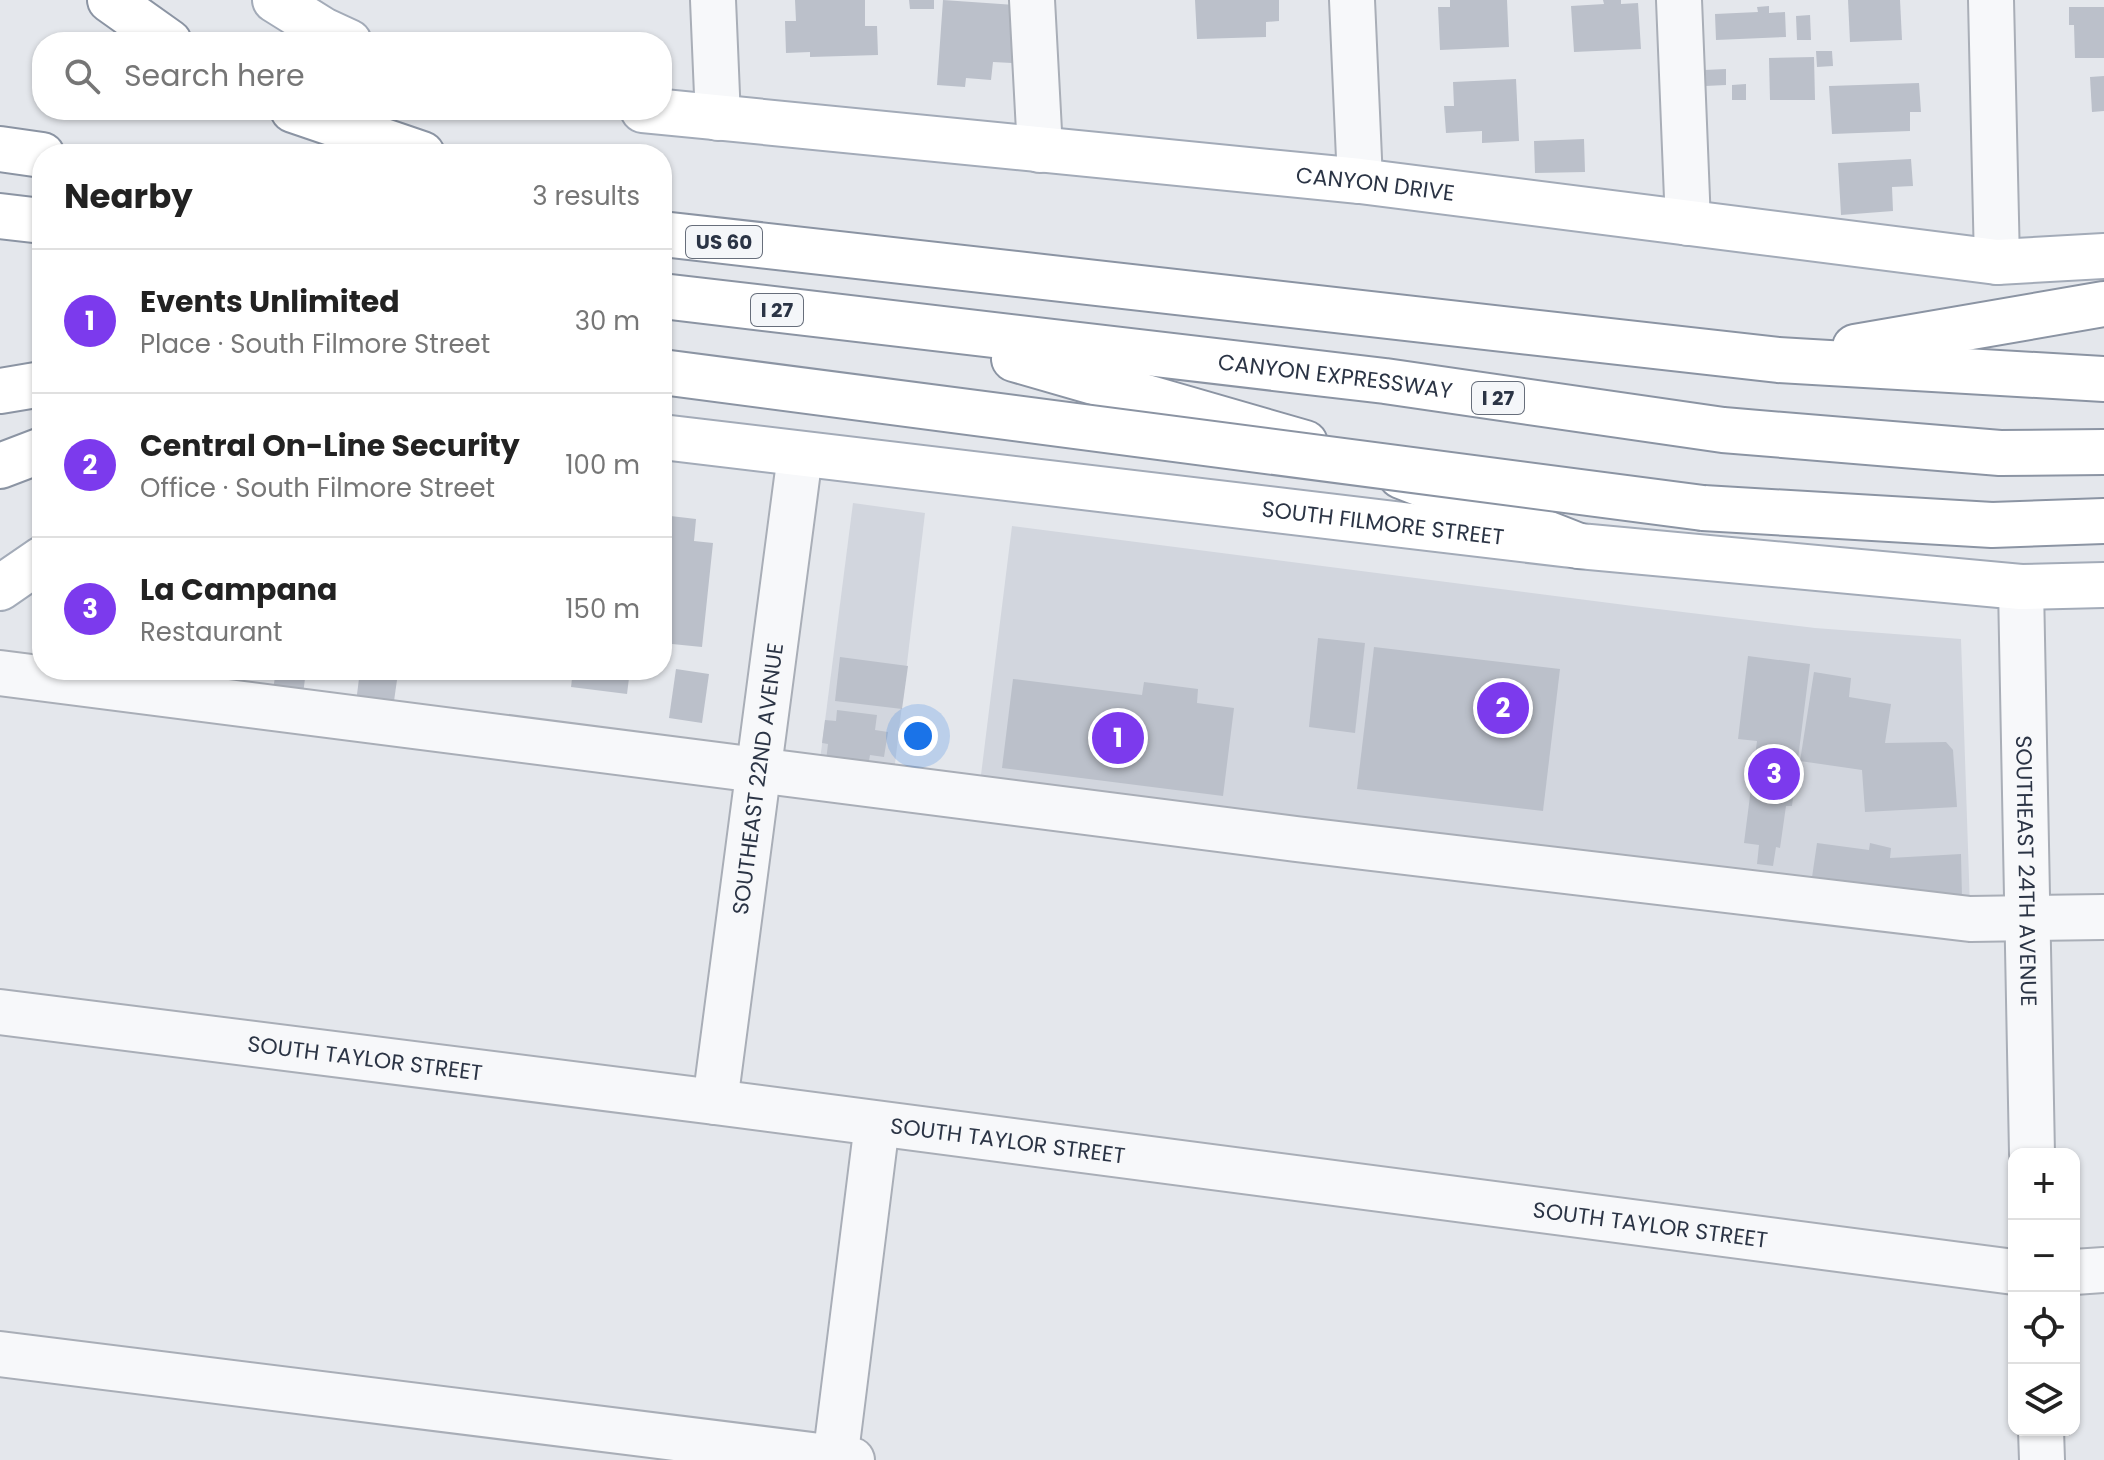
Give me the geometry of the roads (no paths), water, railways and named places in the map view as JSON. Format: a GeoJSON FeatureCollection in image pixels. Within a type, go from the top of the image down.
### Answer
{"type":"FeatureCollection","features":[{"type":"Feature","properties":{"kind":"main road"},"geometry":{"type":"LineString","coordinates":[[110,0],[155,32]]}},
{"type":"Feature","properties":{"kind":"main road"},"geometry":{"type":"LineString","coordinates":[[275,0],[327,32]]}},
{"type":"Feature","properties":{"kind":"main road","name":"CANYON DRIVE"},"geometry":{"type":"LineString","coordinates":[[672,113],[1360,181],[1997,262],[2104,256]]}},
{"type":"Feature","properties":{"kind":"main road"},"geometry":{"type":"LineString","coordinates":[[322,120],[393,144]]}},
{"type":"Feature","properties":{"kind":"main road"},"geometry":{"type":"LineString","coordinates":[[0,149],[32,154]]}},
{"type":"Feature","properties":{"kind":"main road"},"geometry":{"type":"LineString","coordinates":[[0,216],[32,220]]}},
{"type":"Feature","properties":{"kind":"main road"},"geometry":{"type":"LineString","coordinates":[[672,220],[786,250],[1778,360],[2104,379]]}},
{"type":"Feature","properties":{"kind":"main road","name":"US 60"},"geometry":{"type":"LineString","coordinates":[[672,235],[786,250]]}},
{"type":"Feature","properties":{"kind":"main road","name":"CANYON EXPRESSWAY"},"geometry":{"type":"LineString","coordinates":[[672,297],[1385,381],[1723,430],[2000,453],[2104,452]]}},
{"type":"Feature","properties":{"kind":"main road"},"geometry":{"type":"LineString","coordinates":[[1778,360],[2104,304]]}},
{"type":"Feature","properties":{"kind":"main road"},"geometry":{"type":"LineString","coordinates":[[893,324],[1345,454],[1579,546]]}},
{"type":"Feature","properties":{"kind":"main road"},"geometry":{"type":"LineString","coordinates":[[672,373],[1703,508],[1992,525],[2104,521]]}},
{"type":"Feature","properties":{"kind":"main road"},"geometry":{"type":"LineString","coordinates":[[0,391],[32,386]]}},
{"type":"Feature","properties":{"kind":"main road","name":"SOUTH FILMORE STREET"},"geometry":{"type":"LineString","coordinates":[[672,438],[1579,546],[2021,587],[2104,585]]}},
{"type":"Feature","properties":{"kind":"main road"},"geometry":{"type":"LineString","coordinates":[[0,466],[32,454]]}},
{"type":"Feature","properties":{"kind":"main road"},"geometry":{"type":"LineString","coordinates":[[0,588],[32,566]]}},
{"type":"Feature","properties":{"kind":"street"},"geometry":{"type":"LineString","coordinates":[[713,0],[718,118]]}},
{"type":"Feature","properties":{"kind":"street"},"geometry":{"type":"LineString","coordinates":[[1032,0],[1040,150]]}},
{"type":"Feature","properties":{"kind":"street"},"geometry":{"type":"LineString","coordinates":[[1352,0],[1360,181]]}},
{"type":"Feature","properties":{"kind":"street"},"geometry":{"type":"LineString","coordinates":[[1679,0],[1688,223]]}},
{"type":"Feature","properties":{"kind":"street"},"geometry":{"type":"LineString","coordinates":[[1991,0],[1997,262]]}},
{"type":"Feature","properties":{"kind":"street","name":"SOUTHEAST 22ND AVENUE"},"geometry":{"type":"LineString","coordinates":[[715,1102],[800,455]]}},
{"type":"Feature","properties":{"kind":"street","name":"SOUTHEAST 24TH AVENUE"},"geometry":{"type":"LineString","coordinates":[[2021,587],[2032,1148]]}},
{"type":"Feature","properties":{"kind":"street"},"geometry":{"type":"LineString","coordinates":[[0,673],[32,677]]}},
{"type":"Feature","properties":{"kind":"street"},"geometry":{"type":"LineString","coordinates":[[55,680],[1311,841],[1954,917],[2028,920],[2104,917]]}},
{"type":"Feature","properties":{"kind":"street","name":"SOUTH TAYLOR STREET"},"geometry":{"type":"LineString","coordinates":[[0,1012],[2008,1271]]}},
{"type":"Feature","properties":{"kind":"street"},"geometry":{"type":"LineString","coordinates":[[0,1354],[840,1459],[877,1124]]}},
{"type":"Feature","properties":{"kind":"street"},"geometry":{"type":"LineString","coordinates":[[2080,1272],[2104,1270]]}},
{"type":"Feature","properties":{"kind":"street"},"geometry":{"type":"LineString","coordinates":[[2041,1436],[2042,1460]]}},
{"type":"Feature","properties":{"kind":"place","name":"Central On-Line Security"},"geometry":{"type":"Point","coordinates":[1503,708]}},
{"type":"Feature","properties":{"kind":"place","name":"Events Unlimited"},"geometry":{"type":"Point","coordinates":[1118,738]}},
{"type":"Feature","properties":{"kind":"place","name":"La Campana"},"geometry":{"type":"Point","coordinates":[1774,774]}}]}
